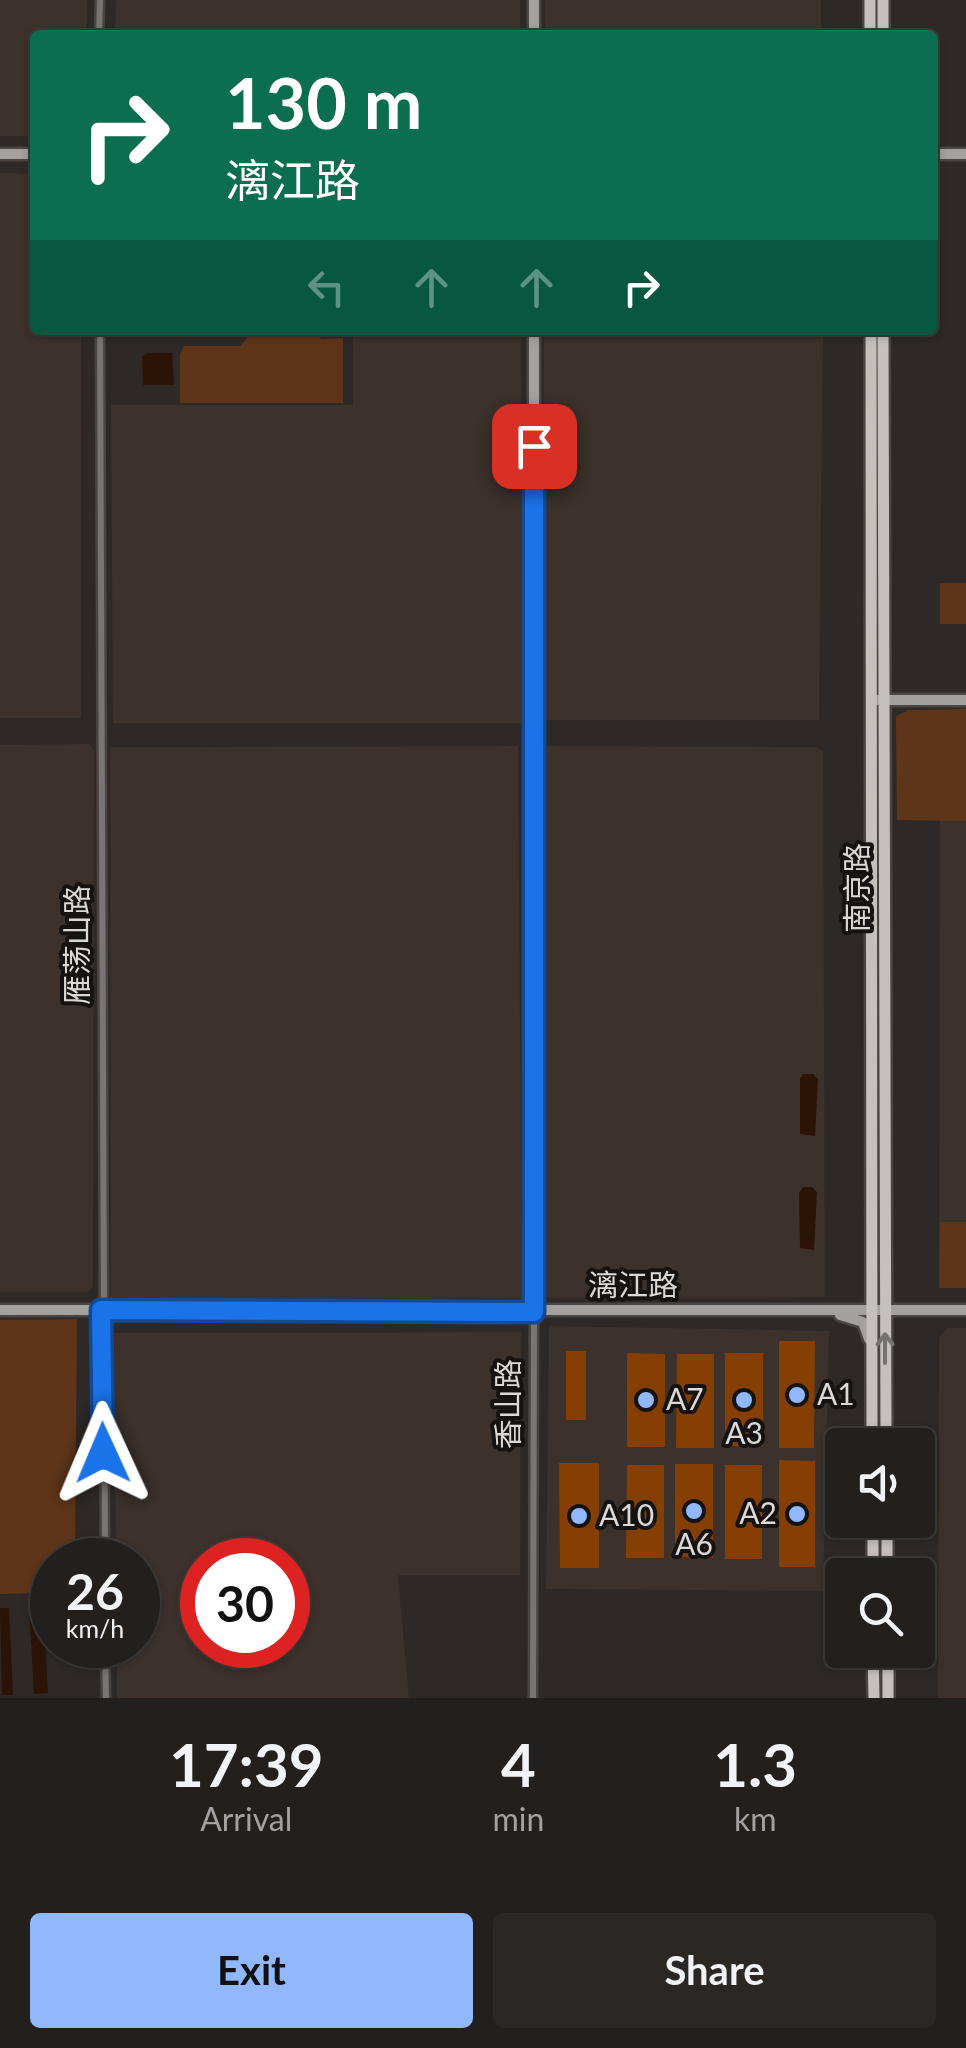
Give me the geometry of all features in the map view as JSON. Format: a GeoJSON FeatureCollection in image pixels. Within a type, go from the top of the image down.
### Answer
{"type":"FeatureCollection","features":[{"type":"Feature","properties":{"kind":"main road"},"geometry":{"type":"LineString","coordinates":[[870,0],[870,30]]}},
{"type":"Feature","properties":{"kind":"main road"},"geometry":{"type":"LineString","coordinates":[[883,0],[883,30]]}},
{"type":"Feature","properties":{"kind":"main road","name":"南京路"},"geometry":{"type":"LineString","coordinates":[[871,335],[877,700],[878,1309],[885,1428]]}},
{"type":"Feature","properties":{"kind":"main road","name":"南京路"},"geometry":{"type":"LineString","coordinates":[[877,700],[884,335]]}},
{"type":"Feature","properties":{"kind":"main road","name":"南京路"},"geometry":{"type":"LineString","coordinates":[[872,1428],[872,1354],[878,1309]]}},
{"type":"Feature","properties":{"kind":"main road"},"geometry":{"type":"LineString","coordinates":[[873,1668],[874,1698]]}},
{"type":"Feature","properties":{"kind":"main road"},"geometry":{"type":"LineString","coordinates":[[888,1668],[888,1698]]}},
{"type":"Feature","properties":{"kind":"street"},"geometry":{"type":"LineString","coordinates":[[100,0],[100,30]]}},
{"type":"Feature","properties":{"kind":"street"},"geometry":{"type":"LineString","coordinates":[[534,0],[534,30]]}},
{"type":"Feature","properties":{"kind":"street"},"geometry":{"type":"LineString","coordinates":[[0,154],[30,154]]}},
{"type":"Feature","properties":{"kind":"street"},"geometry":{"type":"LineString","coordinates":[[938,154],[966,154]]}},
{"type":"Feature","properties":{"kind":"street","name":"雁荡山路"},"geometry":{"type":"LineString","coordinates":[[100,335],[105,1538]]}},
{"type":"Feature","properties":{"kind":"street","name":"香山路"},"geometry":{"type":"LineString","coordinates":[[534,335],[534,1698]]}},
{"type":"Feature","properties":{"kind":"street"},"geometry":{"type":"LineString","coordinates":[[877,700],[966,700]]}},
{"type":"Feature","properties":{"kind":"street","name":"漓江路"},"geometry":{"type":"LineString","coordinates":[[0,1310],[966,1310]]}},
{"type":"Feature","properties":{"kind":"street"},"geometry":{"type":"LineString","coordinates":[[799,1310],[858,1318],[867,1327],[872,1354]]}},
{"type":"Feature","properties":{"kind":"street"},"geometry":{"type":"LineString","coordinates":[[105,1668],[106,1698]]}},
{"type":"Feature","properties":{"kind":"shaded area"},"geometry":{"type":"Polygon","coordinates":[[[0,0],[87,0],[87,30],[30,30],[30,136],[0,136],[0,0]]]}},
{"type":"Feature","properties":{"kind":"shaded area"},"geometry":{"type":"Polygon","coordinates":[[[116,0],[520,0],[520,30],[115,30],[116,0]]]}},
{"type":"Feature","properties":{"kind":"shaded area"},"geometry":{"type":"Polygon","coordinates":[[[545,0],[821,0],[821,30],[545,30],[545,0]]]}},
{"type":"Feature","properties":{"kind":"shaded area"},"geometry":{"type":"Polygon","coordinates":[[[0,173],[30,174],[30,335],[81,335],[81,718],[0,718],[0,173]]]}},
{"type":"Feature","properties":{"kind":"shaded area"},"geometry":{"type":"Polygon","coordinates":[[[319,335],[321,339],[343,338],[343,403],[180,403],[180,354],[184,346],[240,346],[249,336],[319,335]]]}},
{"type":"Feature","properties":{"kind":"shaded area"},"geometry":{"type":"Polygon","coordinates":[[[353,335],[521,335],[522,723],[113,723],[111,405],[353,405],[353,335]]]}},
{"type":"Feature","properties":{"kind":"shaded area"},"geometry":{"type":"Polygon","coordinates":[[[544,335],[823,335],[819,720],[542,720],[544,335]]]}},
{"type":"Feature","properties":{"kind":"shaded area"},"geometry":{"type":"Polygon","coordinates":[[[172,353],[174,385],[143,385],[142,356],[172,353]]]}},
{"type":"Feature","properties":{"kind":"shaded area"},"geometry":{"type":"Polygon","coordinates":[[[940,583],[966,583],[966,624],[940,624],[940,583]]]}},
{"type":"Feature","properties":{"kind":"shaded area"},"geometry":{"type":"Polygon","coordinates":[[[966,709],[966,821],[897,820],[896,716],[909,710],[966,709]]]}},
{"type":"Feature","properties":{"kind":"shaded area"},"geometry":{"type":"Polygon","coordinates":[[[90,744],[94,751],[93,1287],[87,1292],[0,1292],[0,745],[90,744]]]}},
{"type":"Feature","properties":{"kind":"shaded area"},"geometry":{"type":"Polygon","coordinates":[[[518,746],[522,1298],[111,1300],[110,747],[518,746]]]}},
{"type":"Feature","properties":{"kind":"shaded area"},"geometry":{"type":"Polygon","coordinates":[[[547,746],[816,747],[823,751],[825,1297],[547,1298],[547,746]]]}},
{"type":"Feature","properties":{"kind":"shaded area"},"geometry":{"type":"Polygon","coordinates":[[[940,820],[966,821],[966,1288],[939,1288],[940,820]]]}},
{"type":"Feature","properties":{"kind":"shaded area"},"geometry":{"type":"Polygon","coordinates":[[[803,1074],[813,1074],[818,1079],[815,1136],[800,1134],[803,1074]]]}},
{"type":"Feature","properties":{"kind":"shaded area"},"geometry":{"type":"Polygon","coordinates":[[[803,1187],[812,1187],[817,1192],[814,1250],[800,1248],[799,1193],[803,1187]]]}},
{"type":"Feature","properties":{"kind":"shaded area"},"geometry":{"type":"Polygon","coordinates":[[[940,1222],[966,1222],[966,1288],[939,1288],[940,1222]]]}},
{"type":"Feature","properties":{"kind":"shaded area"},"geometry":{"type":"Polygon","coordinates":[[[77,1319],[75,1538],[30,1538],[30,1593],[0,1594],[0,1320],[77,1319]]]}},
{"type":"Feature","properties":{"kind":"shaded area"},"geometry":{"type":"Polygon","coordinates":[[[549,1326],[829,1331],[823,1591],[546,1589],[549,1326]]]}},
{"type":"Feature","properties":{"kind":"shaded area"},"geometry":{"type":"Polygon","coordinates":[[[947,1328],[966,1328],[966,1698],[938,1698],[939,1337],[947,1328]]]}},
{"type":"Feature","properties":{"kind":"shaded area"},"geometry":{"type":"Polygon","coordinates":[[[521,1332],[520,1575],[398,1575],[409,1698],[117,1698],[117,1668],[160,1668],[160,1538],[116,1538],[114,1333],[521,1332]]]}},
{"type":"Feature","properties":{"kind":"shaded area"},"geometry":{"type":"Polygon","coordinates":[[[0,1608],[9,1608],[13,1695],[2,1695],[0,1608]]]}},
{"type":"Feature","properties":{"kind":"shaded area"},"geometry":{"type":"Polygon","coordinates":[[[33,1668],[47,1668],[48,1693],[34,1694],[33,1668]]]}},
{"type":"Feature","properties":{"kind":"building","name":"A1"},"geometry":{"type":"Polygon","coordinates":[[[779,1341],[815,1341],[814,1448],[779,1448],[779,1341]]]}},
{"type":"Feature","properties":{"kind":"building"},"geometry":{"type":"Polygon","coordinates":[[[566,1351],[586,1351],[586,1420],[566,1420],[566,1351]]]}},
{"type":"Feature","properties":{"kind":"building","name":"A7"},"geometry":{"type":"Polygon","coordinates":[[[627,1353],[665,1354],[665,1447],[627,1447],[627,1353]]]}},
{"type":"Feature","properties":{"kind":"building","name":"A3"},"geometry":{"type":"Polygon","coordinates":[[[725,1353],[763,1353],[763,1446],[725,1446],[725,1353]]]}},
{"type":"Feature","properties":{"kind":"building"},"geometry":{"type":"Polygon","coordinates":[[[677,1354],[714,1354],[714,1448],[676,1448],[677,1354]]]}},
{"type":"Feature","properties":{"kind":"building","name":"A2"},"geometry":{"type":"Polygon","coordinates":[[[779,1460],[815,1461],[815,1567],[779,1567],[779,1460]]]}},
{"type":"Feature","properties":{"kind":"building","name":"A10"},"geometry":{"type":"Polygon","coordinates":[[[559,1463],[599,1463],[599,1568],[560,1568],[559,1463]]]}},
{"type":"Feature","properties":{"kind":"building","name":"A6"},"geometry":{"type":"Polygon","coordinates":[[[675,1464],[713,1464],[713,1558],[675,1557],[675,1464]]]}},
{"type":"Feature","properties":{"kind":"building"},"geometry":{"type":"Polygon","coordinates":[[[627,1465],[664,1465],[664,1558],[626,1558],[627,1465]]]}},
{"type":"Feature","properties":{"kind":"building"},"geometry":{"type":"Polygon","coordinates":[[[725,1465],[762,1465],[762,1559],[725,1559],[725,1465]]]}},
{"type":"Feature","properties":{"kind":"place","name":"A1"},"geometry":{"type":"Point","coordinates":[797,1395]}},
{"type":"Feature","properties":{"kind":"place","name":"A7"},"geometry":{"type":"Point","coordinates":[646,1400]}},
{"type":"Feature","properties":{"kind":"place","name":"A3"},"geometry":{"type":"Point","coordinates":[744,1400]}},
{"type":"Feature","properties":{"kind":"place","name":"A6"},"geometry":{"type":"Point","coordinates":[694,1511]}},
{"type":"Feature","properties":{"kind":"place","name":"A2"},"geometry":{"type":"Point","coordinates":[797,1514]}},
{"type":"Feature","properties":{"kind":"place","name":"A10"},"geometry":{"type":"Point","coordinates":[579,1516]}},
{"type":"Feature","properties":{"kind":"route"},"geometry":{"type":"LineString","coordinates":[[103,1453],[101,1310],[534,1312],[534,446]]}}]}
